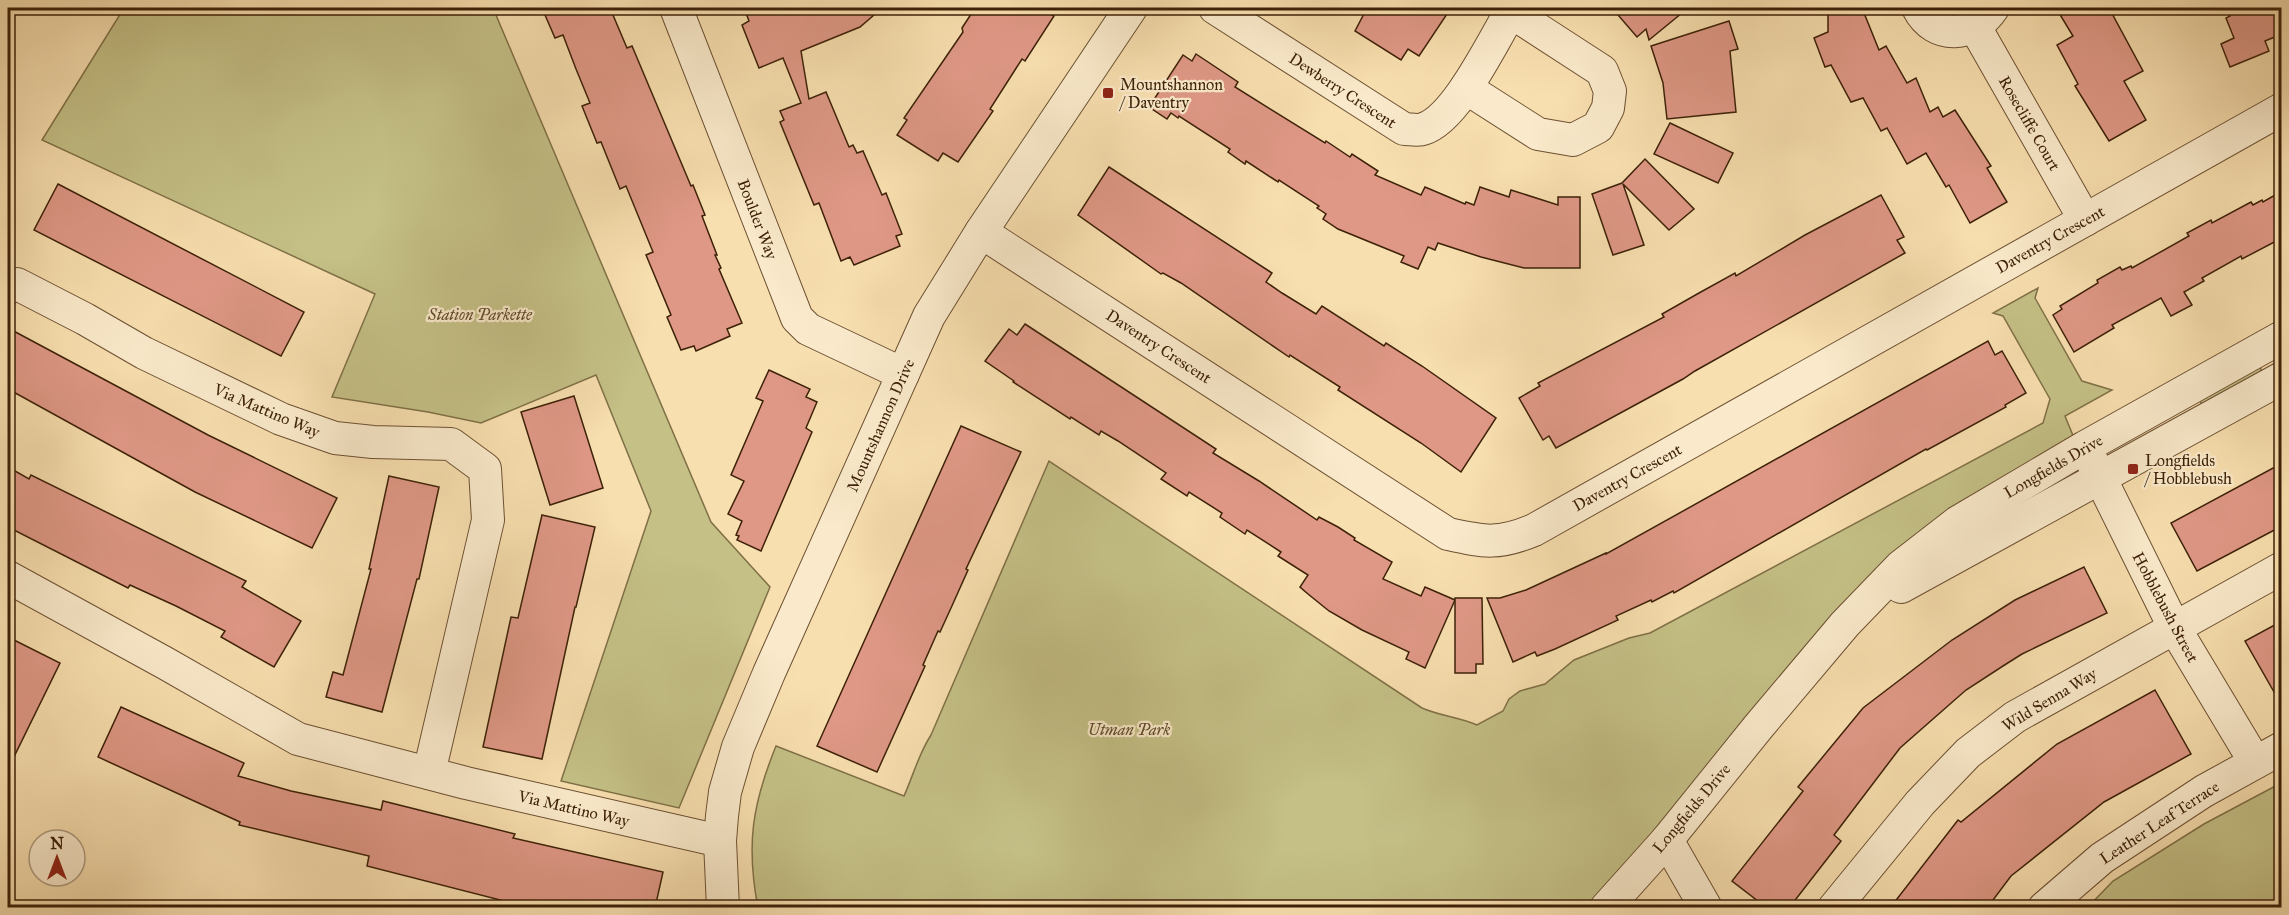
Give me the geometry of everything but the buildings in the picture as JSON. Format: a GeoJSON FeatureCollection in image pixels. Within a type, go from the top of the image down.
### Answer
{"type":"FeatureCollection","features":[{"type":"Feature","properties":{"kind":"street","name":"Boulder Way"},"geometry":{"type":"LineString","coordinates":[[676,8],[797,318],[808,329],[903,374]]}},
{"type":"Feature","properties":{"kind":"street","name":"Mountshannon Drive"},"geometry":{"type":"LineString","coordinates":[[724,899],[720,841],[725,792],[738,747],[929,316],[981,232],[1131,8]]}},
{"type":"Feature","properties":{"kind":"street","name":"Dewberry Crescent"},"geometry":{"type":"LineString","coordinates":[[1215,8],[1404,129],[1423,129],[1445,115],[1466,88],[1512,10],[1602,71],[1610,91],[1608,108],[1598,127],[1573,140],[1538,134],[1466,88]]}},
{"type":"Feature","properties":{"kind":"street","name":"Rosecliffe Court"},"geometry":{"type":"LineString","coordinates":[[1918,8],[1927,21],[1950,31],[1963,31],[1984,17],[2085,219]]}},
{"type":"Feature","properties":{"kind":"street","name":"Daventry Crescent"},"geometry":{"type":"LineString","coordinates":[[981,232],[1448,534],[1480,541],[1510,540],[1534,530],[2282,109]]}},
{"type":"Feature","properties":{"kind":"street","name":"Via Mattino Way"},"geometry":{"type":"LineString","coordinates":[[8,288],[17,284],[144,353],[281,419],[335,438],[373,442],[451,444],[485,469],[488,520],[429,773]]}},
{"type":"Feature","properties":{"kind":"street","name":"Longfields Drive"},"geometry":{"type":"LineString","coordinates":[[1606,908],[1666,840],[1845,624],[1900,567],[1958,522],[2085,447],[2282,337]]}},
{"type":"Feature","properties":{"kind":"street","name":"Longfields Drive"},"geometry":{"type":"LineString","coordinates":[[1845,624],[1908,582],[2282,378]]}},
{"type":"Feature","properties":{"kind":"street","name":"Hobblebush Street"},"geometry":{"type":"LineString","coordinates":[[2085,447],[2174,627],[2268,755]]}},
{"type":"Feature","properties":{"kind":"street","name":"Wild Senna Way"},"geometry":{"type":"LineString","coordinates":[[1834,908],[1920,804],[1968,753],[2015,717],[2282,568]]}},
{"type":"Feature","properties":{"kind":"street","name":"Via Mattino Way"},"geometry":{"type":"LineString","coordinates":[[8,577],[298,739],[429,773],[720,841]]}},
{"type":"Feature","properties":{"kind":"street","name":"Leather Leaf Terrace"},"geometry":{"type":"LineString","coordinates":[[2044,908],[2102,858],[2204,791],[2268,755]]}},
{"type":"Feature","properties":{"kind":"street"},"geometry":{"type":"LineString","coordinates":[[1666,840],[1706,908]]}},
{"type":"Feature","properties":{"kind":"green space","name":"Station Parkette"},"geometry":{"type":"Polygon","coordinates":[[[124,8],[493,8],[711,522],[770,587],[679,808],[561,781],[651,511],[596,375],[481,423],[332,397],[375,294],[42,140],[124,8]]]}},
{"type":"Feature","properties":{"kind":"green space","name":"Utman Park"},"geometry":{"type":"Polygon","coordinates":[[[2038,288],[2035,298],[2082,381],[2112,390],[2065,416],[2074,438],[1948,511],[1591,907],[758,908],[752,864],[754,826],[761,787],[776,746],[904,796],[1049,461],[1422,708],[1477,725],[1503,711],[1509,699],[1520,691],[1545,684],[1574,660],[1629,638],[1650,633],[2043,423],[2050,399],[2003,316],[1993,313],[2038,288]]]}},
{"type":"Feature","properties":{"kind":"green space"},"geometry":{"type":"Polygon","coordinates":[[[2260,365],[2262,374],[2203,407],[2200,401],[2231,376],[2260,365]]]}},
{"type":"Feature","properties":{"kind":"green space"},"geometry":{"type":"Polygon","coordinates":[[[2281,783],[2281,907],[2088,907],[2113,881],[2204,824],[2281,783]]]}},
{"type":"Feature","properties":{"kind":"place","name":"Mountshannon / Daventry"},"geometry":{"type":"Point","coordinates":[1108,93]}},
{"type":"Feature","properties":{"kind":"place","name":"Longfields / Hobblebush"},"geometry":{"type":"Point","coordinates":[2133,469]}}]}
